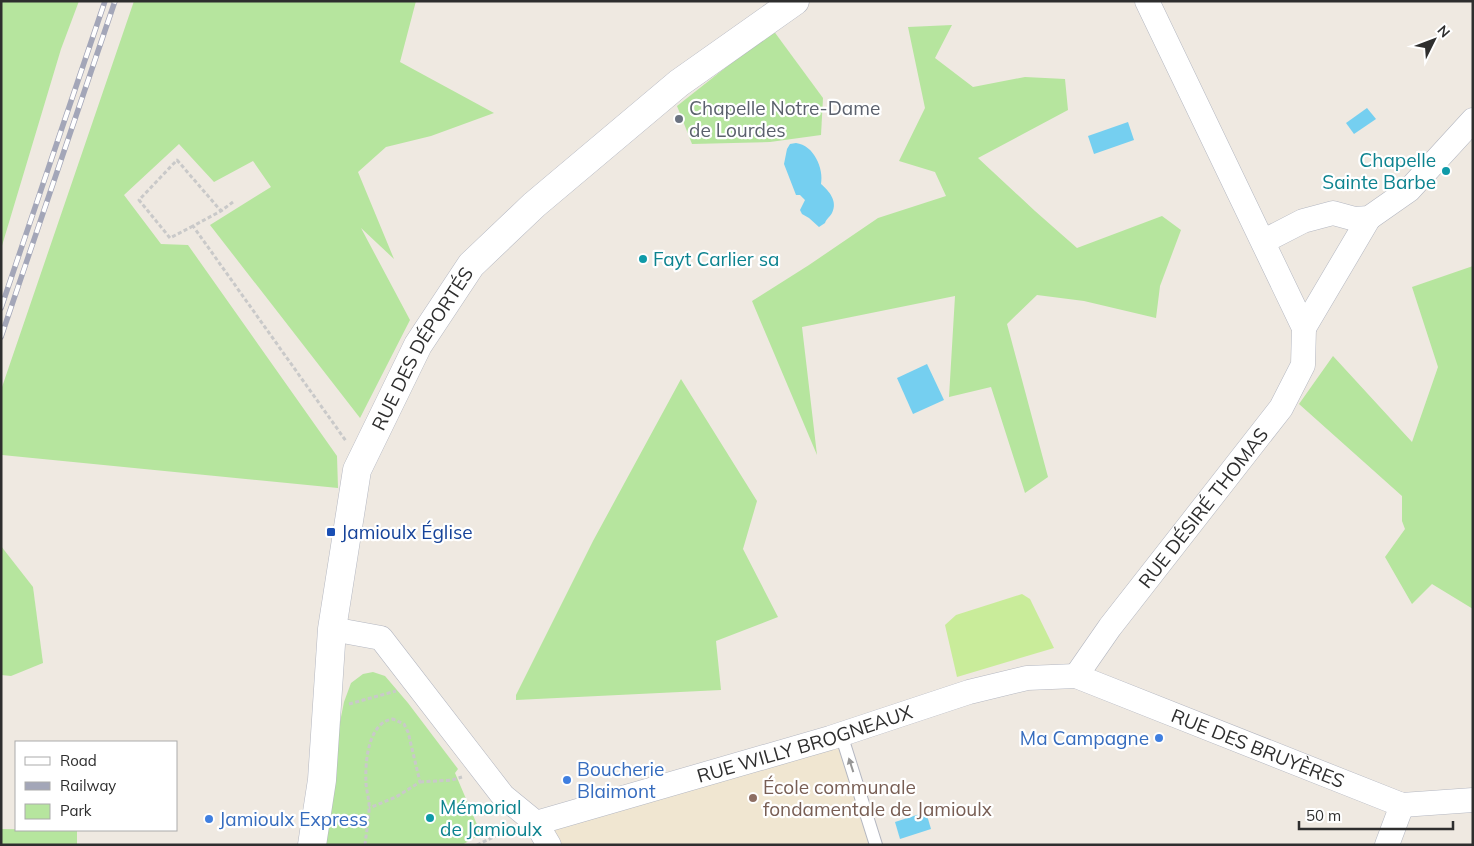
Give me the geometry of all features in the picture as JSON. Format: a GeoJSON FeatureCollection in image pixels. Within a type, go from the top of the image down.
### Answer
{"type":"FeatureCollection","features":[{"type":"Feature","properties":{"kind":"street","name":"RUE DES DÉPORTÉS"},"geometry":{"type":"LineString","coordinates":[[312,845],[322,780],[332,629],[357,470],[418,345],[471,265],[534,205],[679,83],[795,1]]}},
{"type":"Feature","properties":{"kind":"street","name":"RUE DÉSIRÉ THOMAS"},"geometry":{"type":"LineString","coordinates":[[1076,676],[1110,627],[1281,408],[1303,366],[1304,328],[1264,241],[1147,1]]}},
{"type":"Feature","properties":{"kind":"street","name":"RUE DÉSIRÉ THOMAS"},"geometry":{"type":"LineString","coordinates":[[1304,328],[1369,218],[1409,190],[1473,120]]}},
{"type":"Feature","properties":{"kind":"street"},"geometry":{"type":"LineString","coordinates":[[1264,241],[1303,221],[1333,213],[1355,218],[1369,218]]}},
{"type":"Feature","properties":{"kind":"street"},"geometry":{"type":"LineString","coordinates":[[332,629],[380,638],[484,769],[503,796],[532,821],[549,845]]}},
{"type":"Feature","properties":{"kind":"street","name":"RUE WILLY BROGNEAUX"},"geometry":{"type":"LineString","coordinates":[[532,821],[841,734],[969,692],[1026,678],[1076,676]]}},
{"type":"Feature","properties":{"kind":"street","name":"RUE DES BRUYÈRES"},"geometry":{"type":"LineString","coordinates":[[1076,676],[1402,805],[1473,800]]}},
{"type":"Feature","properties":{"kind":"street"},"geometry":{"type":"LineString","coordinates":[[1387,845],[1402,805]]}},
{"type":"Feature","properties":{"kind":"lane"},"geometry":{"type":"LineString","coordinates":[[841,734],[876,845]]}},
{"type":"Feature","properties":{"kind":"path"},"geometry":{"type":"LineString","coordinates":[[221,211],[177,160],[139,200],[170,238],[221,211],[233,202]]}},
{"type":"Feature","properties":{"kind":"path"},"geometry":{"type":"LineString","coordinates":[[193,226],[340,434],[363,460]]}},
{"type":"Feature","properties":{"kind":"path"},"geometry":{"type":"LineString","coordinates":[[326,710],[393,693],[414,680]]}},
{"type":"Feature","properties":{"kind":"path"},"geometry":{"type":"LineString","coordinates":[[365,845],[369,808],[366,762],[375,731],[381,723],[393,719],[404,724],[408,732],[420,782]]}},
{"type":"Feature","properties":{"kind":"path"},"geometry":{"type":"LineString","coordinates":[[369,808],[396,797],[420,782],[452,780],[484,769]]}},
{"type":"Feature","properties":{"kind":"path"},"geometry":{"type":"LineString","coordinates":[[477,845],[532,821]]}},
{"type":"Feature","properties":{"kind":"path"},"geometry":{"type":"LineString","coordinates":[[486,841],[488,845]]}},
{"type":"Feature","properties":{"kind":"shaded area","name":"École communale fondamentale de Jamioulx"},"geometry":{"type":"Polygon","coordinates":[[[841,740],[873,845],[559,845],[550,828],[841,740]]]}},
{"type":"Feature","properties":{"kind":"green space"},"geometry":{"type":"Polygon","coordinates":[[[1,1],[79,1],[61,49],[1,249],[1,1]]]}},
{"type":"Feature","properties":{"kind":"green space"},"geometry":{"type":"Polygon","coordinates":[[[134,1],[416,1],[400,62],[494,113],[431,136],[386,147],[358,172],[394,259],[361,228],[410,320],[360,418],[210,225],[271,187],[253,161],[214,182],[179,144],[124,195],[161,244],[188,245],[337,456],[338,488],[1,456],[1,390],[134,1]]]}},
{"type":"Feature","properties":{"kind":"green space"},"geometry":{"type":"Polygon","coordinates":[[[952,25],[935,58],[973,87],[1025,77],[1065,79],[1068,110],[978,158],[1035,211],[1077,248],[1162,216],[1181,230],[1160,286],[1156,318],[1084,301],[1037,295],[1007,324],[1048,477],[1025,493],[991,387],[949,397],[955,296],[802,327],[817,455],[752,301],[878,218],[946,196],[935,172],[899,161],[925,108],[908,27],[952,25]]]}},
{"type":"Feature","properties":{"kind":"green space"},"geometry":{"type":"Polygon","coordinates":[[[773,30],[823,98],[821,135],[770,142],[692,144],[677,106],[773,30]]]}},
{"type":"Feature","properties":{"kind":"green space"},"geometry":{"type":"Polygon","coordinates":[[[1473,266],[1473,609],[1432,584],[1412,604],[1385,557],[1405,529],[1402,521],[1402,496],[1299,404],[1333,356],[1412,442],[1438,367],[1412,287],[1473,266]]]}},
{"type":"Feature","properties":{"kind":"green space"},"geometry":{"type":"Polygon","coordinates":[[[681,379],[757,501],[743,549],[778,617],[716,641],[721,690],[516,700],[516,695],[593,541],[681,379]]]}},
{"type":"Feature","properties":{"kind":"green space"},"geometry":{"type":"Polygon","coordinates":[[[1,546],[33,587],[43,663],[11,676],[1,675],[1,546]]]}},
{"type":"Feature","properties":{"kind":"green space"},"geometry":{"type":"Polygon","coordinates":[[[1022,594],[1030,599],[1054,648],[957,677],[945,625],[956,615],[1022,594]]]}},
{"type":"Feature","properties":{"kind":"green space"},"geometry":{"type":"Polygon","coordinates":[[[373,672],[385,676],[458,769],[455,773],[481,834],[462,845],[324,845],[334,752],[344,702],[351,683],[363,674],[373,672]]]}},
{"type":"Feature","properties":{"kind":"green space"},"geometry":{"type":"Polygon","coordinates":[[[1,829],[15,829],[15,831],[77,831],[77,845],[1,845],[1,829]]]}},
{"type":"Feature","properties":{"kind":"water"},"geometry":{"type":"Polygon","coordinates":[[[1367,108],[1376,119],[1354,134],[1346,123],[1367,108]]]}},
{"type":"Feature","properties":{"kind":"water"},"geometry":{"type":"Polygon","coordinates":[[[1128,122],[1134,140],[1094,154],[1088,136],[1128,122]]]}},
{"type":"Feature","properties":{"kind":"water"},"geometry":{"type":"Polygon","coordinates":[[[796,143],[808,148],[813,153],[821,172],[821,184],[830,193],[833,200],[834,209],[832,213],[825,223],[819,227],[802,214],[800,210],[805,200],[800,195],[796,195],[784,164],[787,149],[790,144],[796,143]]]}},
{"type":"Feature","properties":{"kind":"water"},"geometry":{"type":"Polygon","coordinates":[[[927,364],[944,400],[913,414],[897,378],[927,364]]]}},
{"type":"Feature","properties":{"kind":"water"},"geometry":{"type":"Polygon","coordinates":[[[926,812],[931,829],[900,839],[895,822],[926,812]]]}},
{"type":"Feature","properties":{"kind":"railway"},"geometry":{"type":"LineString","coordinates":[[1,308],[105,1]]}},
{"type":"Feature","properties":{"kind":"railway"},"geometry":{"type":"LineString","coordinates":[[1,337],[115,1]]}},
{"type":"Feature","properties":{"kind":"place","name":"Chapelle Notre-Dame de Lourdes"},"geometry":{"type":"Point","coordinates":[679,119]}},
{"type":"Feature","properties":{"kind":"place","name":"Chapelle Sainte Barbe"},"geometry":{"type":"Point","coordinates":[1446,171]}},
{"type":"Feature","properties":{"kind":"place","name":"Fayt Carlier sa"},"geometry":{"type":"Point","coordinates":[643,259]}},
{"type":"Feature","properties":{"kind":"place","name":"Jamioulx Église"},"geometry":{"type":"Point","coordinates":[331,532]}},
{"type":"Feature","properties":{"kind":"place","name":"Ma Campagne"},"geometry":{"type":"Point","coordinates":[1159,738]}},
{"type":"Feature","properties":{"kind":"place","name":"Boucherie Blaimont"},"geometry":{"type":"Point","coordinates":[567,780]}},
{"type":"Feature","properties":{"kind":"place","name":"École communale fondamentale de Jamioulx"},"geometry":{"type":"Point","coordinates":[753,798]}},
{"type":"Feature","properties":{"kind":"place","name":"Mémorial de Jamioulx"},"geometry":{"type":"Point","coordinates":[430,818]}},
{"type":"Feature","properties":{"kind":"place","name":"Jamioulx Express"},"geometry":{"type":"Point","coordinates":[209,819]}}]}
